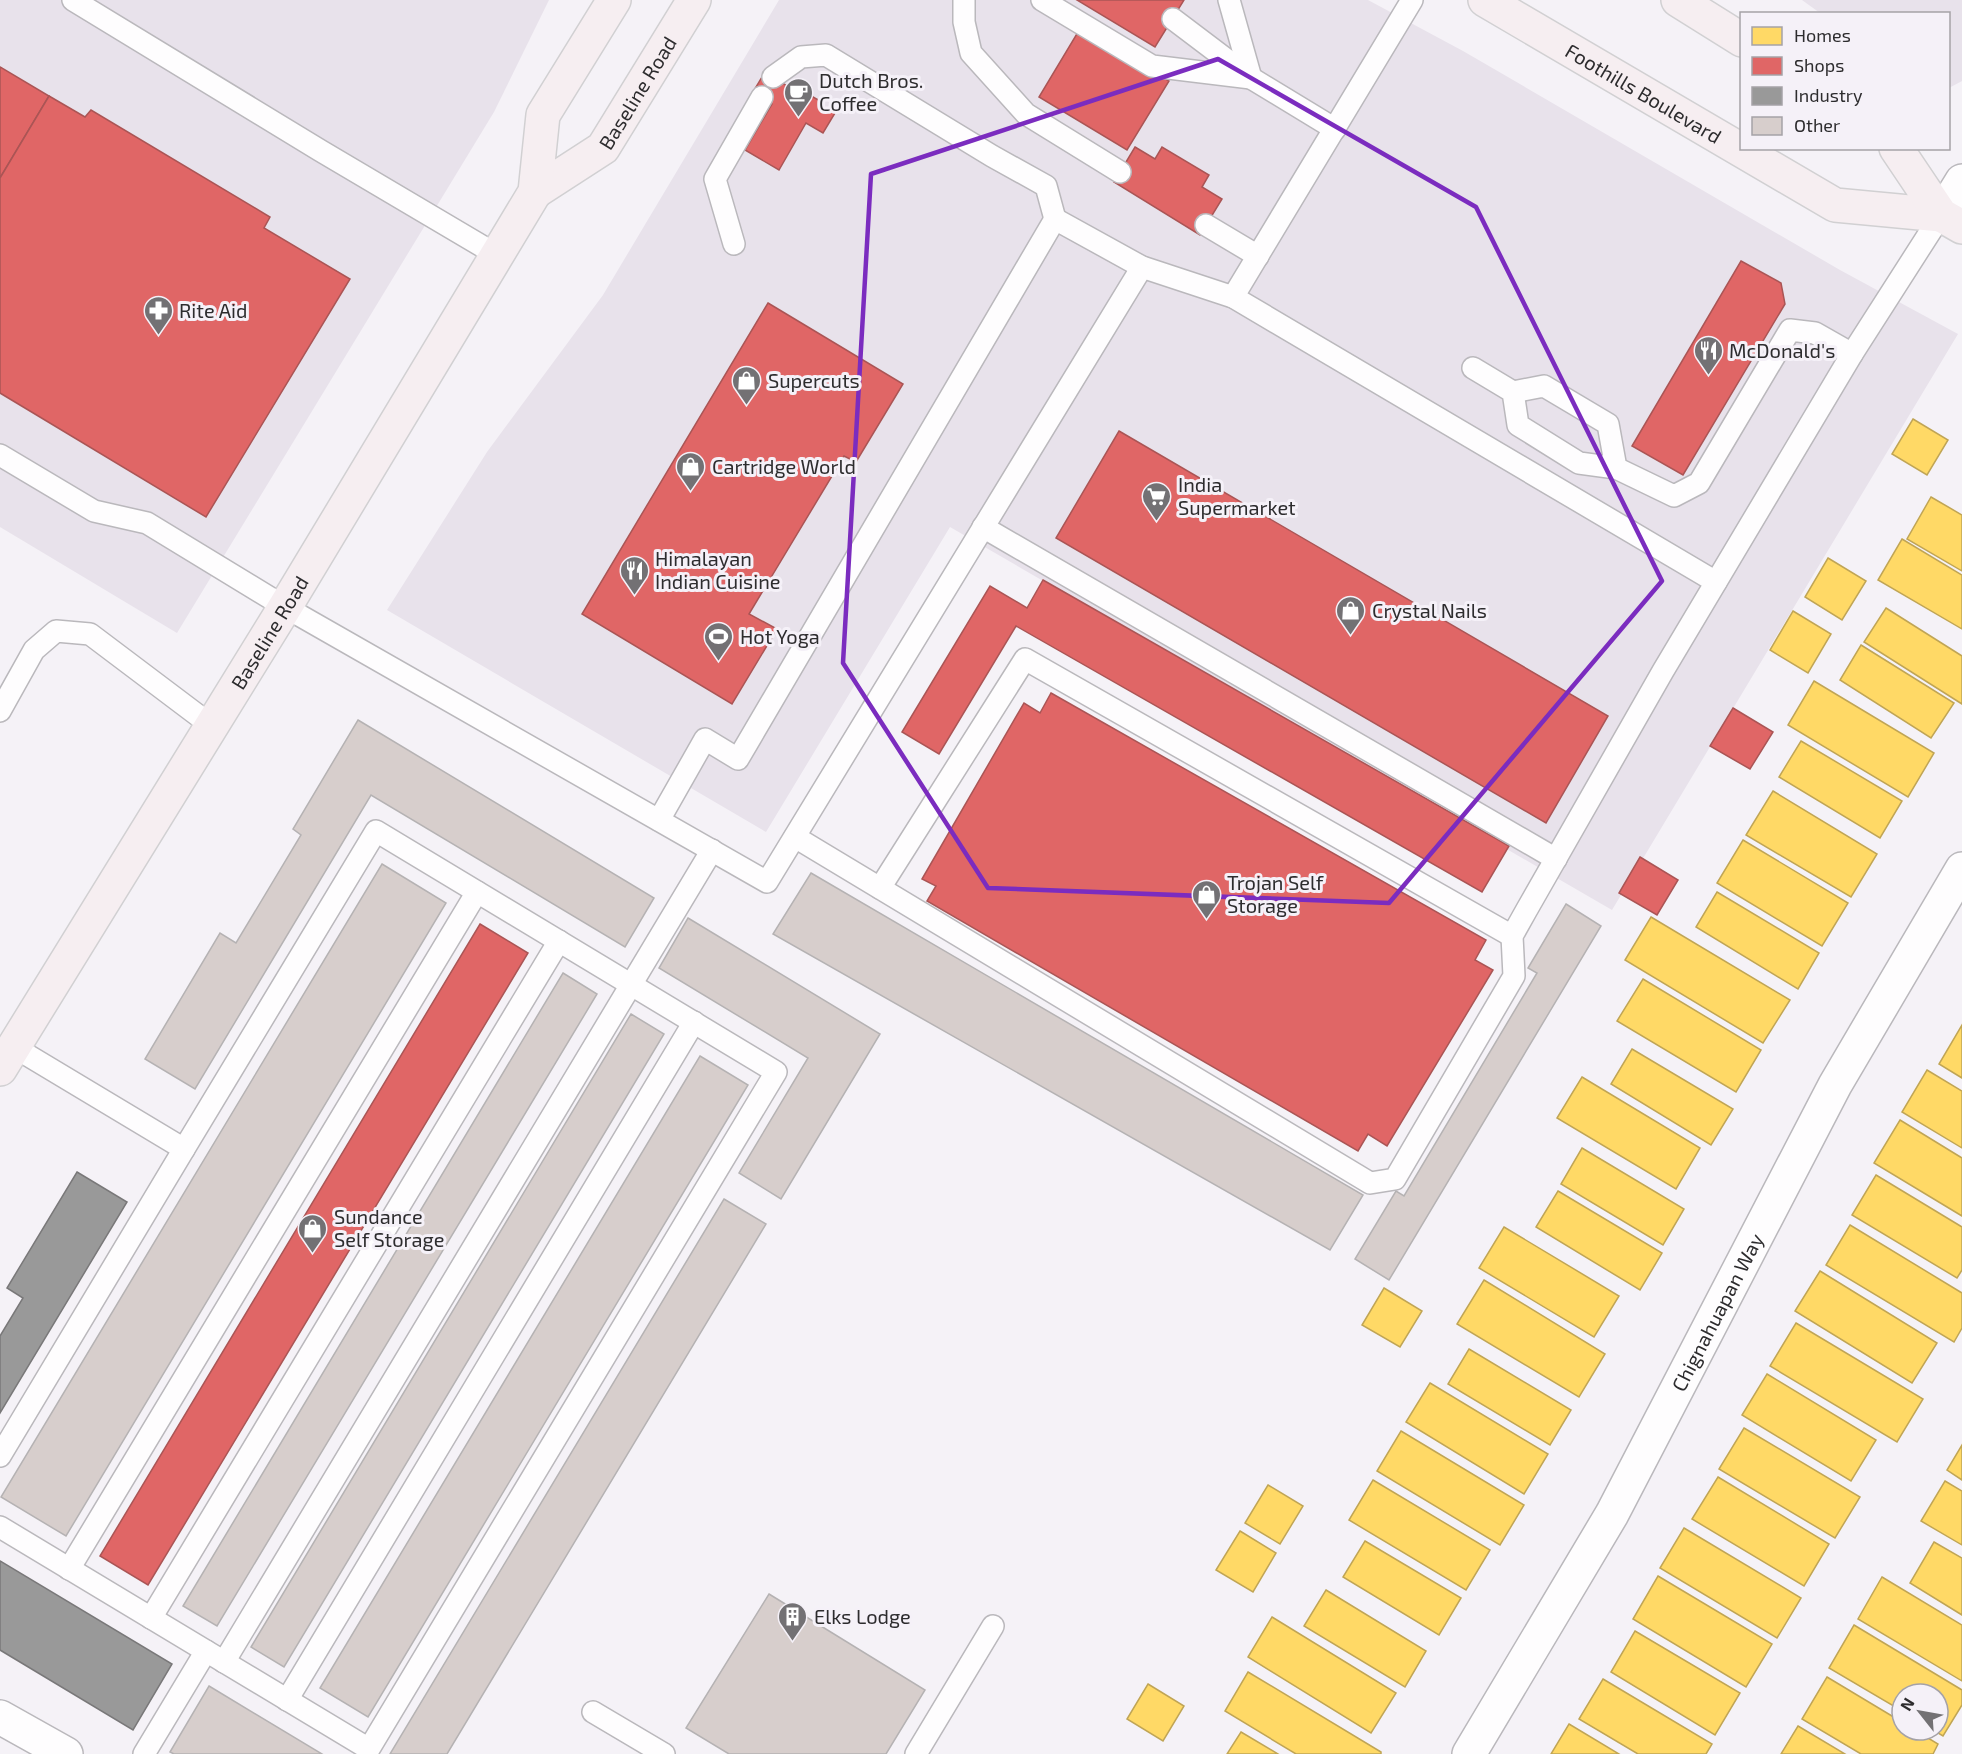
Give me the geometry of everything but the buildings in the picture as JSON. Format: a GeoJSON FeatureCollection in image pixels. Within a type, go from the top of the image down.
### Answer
{"type":"FeatureCollection","features":[{"type":"Feature","properties":{"kind":"main road","name":"Baseline Road"},"geometry":{"type":"LineString","coordinates":[[7,1058],[285,607],[535,192],[543,115],[614,0]]}},
{"type":"Feature","properties":{"kind":"main road","name":"Baseline Road"},"geometry":{"type":"LineString","coordinates":[[535,192],[603,148],[694,0]]}},
{"type":"Feature","properties":{"kind":"main road","name":"Foothills Boulevard"},"geometry":{"type":"LineString","coordinates":[[1485,0],[1740,149]]}},
{"type":"Feature","properties":{"kind":"main road"},"geometry":{"type":"LineString","coordinates":[[1678,0],[1740,39]]}},
{"type":"Feature","properties":{"kind":"main road","name":"Foothills Boulevard"},"geometry":{"type":"LineString","coordinates":[[1741,150],[1835,205],[1952,221]]}},
{"type":"Feature","properties":{"kind":"main road"},"geometry":{"type":"LineString","coordinates":[[1898,150],[1952,221]]}},
{"type":"Feature","properties":{"kind":"street"},"geometry":{"type":"LineString","coordinates":[[1952,221],[1962,181]]}},
{"type":"Feature","properties":{"kind":"street","name":"Chignahuapan Way"},"geometry":{"type":"LineString","coordinates":[[1469,1754],[1612,1514],[1835,1085],[1962,869]]}},
{"type":"Feature","properties":{"kind":"street"},"geometry":{"type":"LineString","coordinates":[[0,1717],[66,1754]]}},
{"type":"Feature","properties":{"kind":"lane"},"geometry":{"type":"LineString","coordinates":[[73,0],[497,255]]}},
{"type":"Feature","properties":{"kind":"lane"},"geometry":{"type":"LineString","coordinates":[[963,0],[964,22],[971,53],[1026,114],[1120,172]]}},
{"type":"Feature","properties":{"kind":"lane"},"geometry":{"type":"LineString","coordinates":[[1042,0],[1152,66],[1251,78]]}},
{"type":"Feature","properties":{"kind":"lane"},"geometry":{"type":"LineString","coordinates":[[1229,0],[1251,78]]}},
{"type":"Feature","properties":{"kind":"lane"},"geometry":{"type":"LineString","coordinates":[[1233,297],[1412,0]]}},
{"type":"Feature","properties":{"kind":"lane"},"geometry":{"type":"LineString","coordinates":[[1173,19],[1251,78],[1335,129]]}},
{"type":"Feature","properties":{"kind":"lane"},"geometry":{"type":"LineString","coordinates":[[659,820],[705,739],[738,759],[1055,219],[1046,186],[992,156],[826,55],[801,57],[773,78]]}},
{"type":"Feature","properties":{"kind":"lane"},"geometry":{"type":"LineString","coordinates":[[734,244],[715,178],[762,97]]}},
{"type":"Feature","properties":{"kind":"lane"},"geometry":{"type":"LineString","coordinates":[[1055,219],[1142,267],[1233,297],[1716,582]]}},
{"type":"Feature","properties":{"kind":"lane"},"geometry":{"type":"LineString","coordinates":[[795,837],[1370,1183],[1395,1179],[1514,976],[1512,936],[1663,671],[1852,354],[1952,221]]}},
{"type":"Feature","properties":{"kind":"lane"},"geometry":{"type":"LineString","coordinates":[[1206,225],[1258,256]]}},
{"type":"Feature","properties":{"kind":"lane"},"geometry":{"type":"LineString","coordinates":[[0,454],[94,511],[147,523],[285,607],[767,882],[1142,267]]}},
{"type":"Feature","properties":{"kind":"lane"},"geometry":{"type":"LineString","coordinates":[[1513,392],[1518,425],[1579,463],[1616,468],[1674,496],[1699,483],[1790,330],[1815,333],[1852,354]]}},
{"type":"Feature","properties":{"kind":"lane"},"geometry":{"type":"LineString","coordinates":[[1473,368],[1513,392],[1544,386],[1608,424],[1616,468]]}},
{"type":"Feature","properties":{"kind":"lane"},"geometry":{"type":"LineString","coordinates":[[983,527],[1556,859]]}},
{"type":"Feature","properties":{"kind":"lane"},"geometry":{"type":"LineString","coordinates":[[0,711],[34,650],[56,631],[90,634],[212,726]]}},
{"type":"Feature","properties":{"kind":"lane"},"geometry":{"type":"LineString","coordinates":[[880,888],[1025,659],[1512,936]]}},
{"type":"Feature","properties":{"kind":"lane"},"geometry":{"type":"LineString","coordinates":[[0,1456],[376,831],[776,1072],[369,1749],[0,1527]]}},
{"type":"Feature","properties":{"kind":"lane"},"geometry":{"type":"LineString","coordinates":[[144,1754],[215,1657],[712,850]]}},
{"type":"Feature","properties":{"kind":"lane"},"geometry":{"type":"LineString","coordinates":[[69,1569],[477,892]]}},
{"type":"Feature","properties":{"kind":"lane"},"geometry":{"type":"LineString","coordinates":[[151,1618],[559,941]]}},
{"type":"Feature","properties":{"kind":"lane"},"geometry":{"type":"LineString","coordinates":[[287,1700],[694,1022]]}},
{"type":"Feature","properties":{"kind":"lane"},"geometry":{"type":"LineString","coordinates":[[7,1058],[184,1149]]}},
{"type":"Feature","properties":{"kind":"lane"},"geometry":{"type":"LineString","coordinates":[[916,1754],[993,1626]]}},
{"type":"Feature","properties":{"kind":"lane"},"geometry":{"type":"LineString","coordinates":[[593,1712],[664,1754]]}},
{"type":"Feature","properties":{"kind":"highlighted area"},"geometry":{"type":"Polygon","coordinates":[[[1218,59],[1476,207],[1662,581],[1389,903],[988,888],[843,663],[871,174],[1218,59]]]}},
{"type":"Feature","properties":{"kind":"shaded area"},"geometry":{"type":"Polygon","coordinates":[[[0,0],[549,0],[494,112],[177,633],[0,527],[0,0]]]}},
{"type":"Feature","properties":{"kind":"shaded area"},"geometry":{"type":"Polygon","coordinates":[[[779,0],[1368,0],[1463,51],[1840,270],[1958,334],[1612,910],[950,527],[766,832],[387,610],[487,452],[603,295],[779,0]]]}},
{"type":"Feature","properties":{"kind":"shaded area"},"geometry":{"type":"Polygon","coordinates":[[[1802,0],[1962,0],[1962,81],[1950,87],[1950,12],[1819,12],[1802,0]]]}},
{"type":"Feature","properties":{"kind":"place","name":"Dutch Bros. Coffee"},"geometry":{"type":"Point","coordinates":[798,118]}},
{"type":"Feature","properties":{"kind":"place","name":"Rite Aid"},"geometry":{"type":"Point","coordinates":[158,336]}},
{"type":"Feature","properties":{"kind":"place","name":"McDonald's"},"geometry":{"type":"Point","coordinates":[1708,376]}},
{"type":"Feature","properties":{"kind":"place","name":"Supercuts"},"geometry":{"type":"Point","coordinates":[747,406]}},
{"type":"Feature","properties":{"kind":"place","name":"Cartridge World"},"geometry":{"type":"Point","coordinates":[691,492]}},
{"type":"Feature","properties":{"kind":"place","name":"India Supermarket"},"geometry":{"type":"Point","coordinates":[1157,522]}},
{"type":"Feature","properties":{"kind":"place","name":"Himalayan Indian Cuisine"},"geometry":{"type":"Point","coordinates":[634,596]}},
{"type":"Feature","properties":{"kind":"place","name":"Crystal Nails"},"geometry":{"type":"Point","coordinates":[1351,636]}},
{"type":"Feature","properties":{"kind":"place","name":"Hot Yoga"},"geometry":{"type":"Point","coordinates":[719,662]}},
{"type":"Feature","properties":{"kind":"place","name":"Trojan Self Storage"},"geometry":{"type":"Point","coordinates":[1206,920]}},
{"type":"Feature","properties":{"kind":"place","name":"Sundance Self Storage"},"geometry":{"type":"Point","coordinates":[313,1254]}},
{"type":"Feature","properties":{"kind":"place","name":"Elks Lodge"},"geometry":{"type":"Point","coordinates":[793,1642]}}]}
